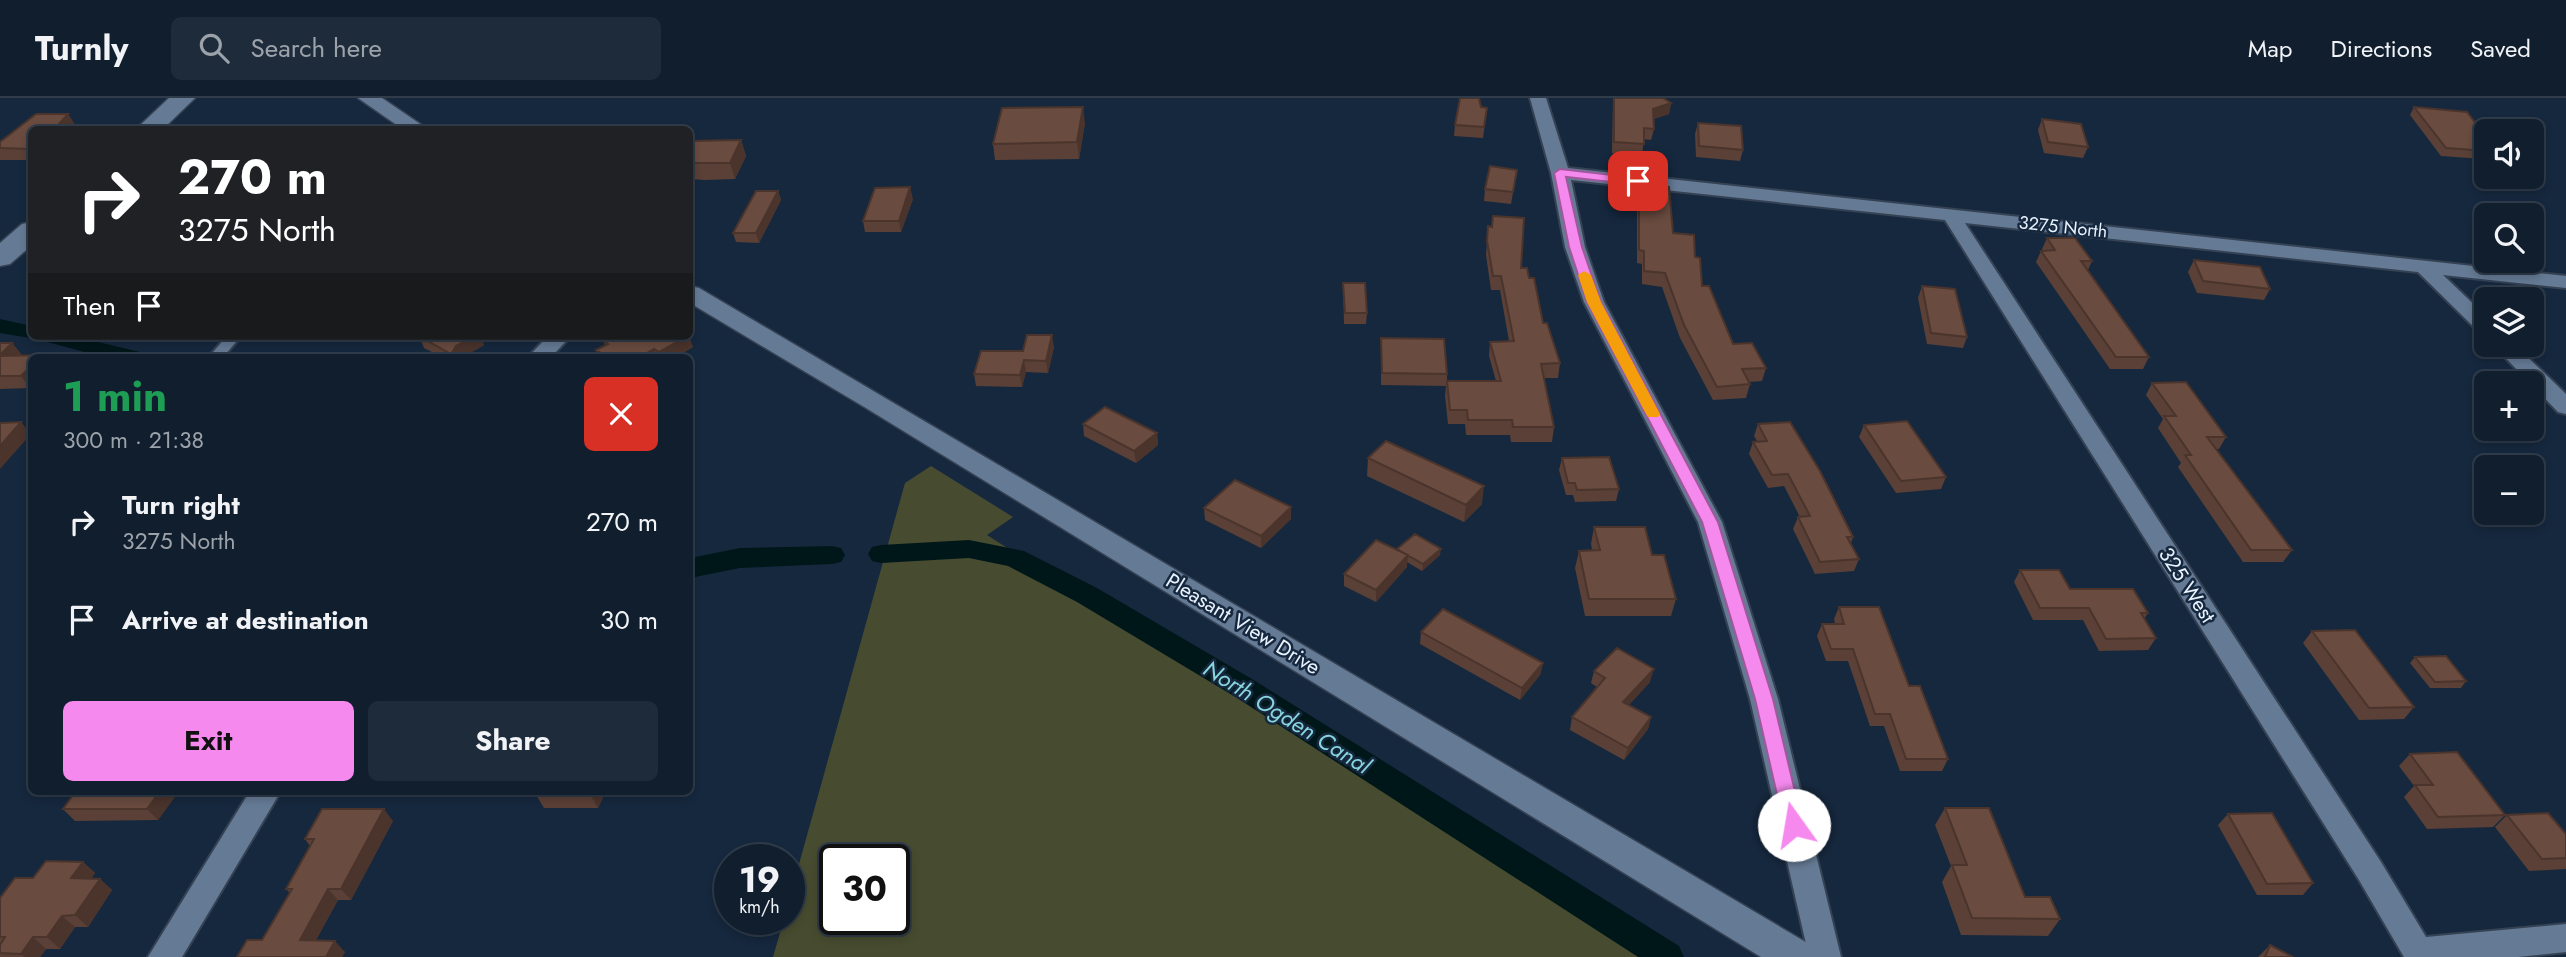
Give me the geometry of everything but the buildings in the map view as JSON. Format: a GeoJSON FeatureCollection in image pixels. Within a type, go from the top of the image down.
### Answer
{"type":"FeatureCollection","features":[{"type":"Feature","properties":{"kind":"main road"},"geometry":{"type":"LineString","coordinates":[[152,126],[183,98]]}},
{"type":"Feature","properties":{"kind":"main road"},"geometry":{"type":"LineString","coordinates":[[0,258],[28,234]]}},
{"type":"Feature","properties":{"kind":"street"},"geometry":{"type":"LineString","coordinates":[[368,98],[413,126]]}},
{"type":"Feature","properties":{"kind":"street"},"geometry":{"type":"LineString","coordinates":[[1538,98],[1560,173],[1575,247],[1594,302],[1710,522],[1764,699],[1825,957]]}},
{"type":"Feature","properties":{"kind":"street","name":"3275 North"},"geometry":{"type":"LineString","coordinates":[[1560,173],[2566,282]]}},
{"type":"Feature","properties":{"kind":"street","name":"325 West"},"geometry":{"type":"LineString","coordinates":[[1950,214],[2420,954]]}},
{"type":"Feature","properties":{"kind":"street"},"geometry":{"type":"LineString","coordinates":[[2423,266],[2474,316]]}},
{"type":"Feature","properties":{"kind":"street","name":"Pleasant View Drive"},"geometry":{"type":"LineString","coordinates":[[693,295],[876,402],[1795,957]]}},
{"type":"Feature","properties":{"kind":"street"},"geometry":{"type":"LineString","coordinates":[[542,354],[556,340]]}},
{"type":"Feature","properties":{"kind":"street"},"geometry":{"type":"LineString","coordinates":[[2515,357],[2566,407]]}},
{"type":"Feature","properties":{"kind":"street"},"geometry":{"type":"LineString","coordinates":[[164,957],[265,795]]}},
{"type":"Feature","properties":{"kind":"street"},"geometry":{"type":"LineString","coordinates":[[2420,954],[2566,938]]}},
{"type":"Feature","properties":{"kind":"lane"},"geometry":{"type":"LineString","coordinates":[[219,354],[231,340]]}},
{"type":"Feature","properties":{"kind":"green space"},"geometry":{"type":"Polygon","coordinates":[[[931,466],[1013,517],[987,535],[1653,957],[773,957],[779,935],[805,935],[805,844],[905,483],[931,466]]]}},
{"type":"Feature","properties":{"kind":"waterway","name":"North Ogden Canal"},"geometry":{"type":"LineString","coordinates":[[0,326],[28,332]]}},
{"type":"Feature","properties":{"kind":"waterway","name":"North Ogden Canal"},"geometry":{"type":"LineString","coordinates":[[62,340],[120,354]]}},
{"type":"Feature","properties":{"kind":"waterway","name":"North Ogden Canal"},"geometry":{"type":"LineString","coordinates":[[881,554],[969,549],[1015,558],[1087,595],[1247,690],[1667,957]]}},
{"type":"Feature","properties":{"kind":"waterway","name":"North Ogden Canal"},"geometry":{"type":"LineString","coordinates":[[693,567],[740,558],[832,555]]}},
{"type":"Feature","properties":{"kind":"slow traffic"},"geometry":{"type":"LineString","coordinates":[[1584,275],[1594,302],[1653,414]]}},
{"type":"Feature","properties":{"kind":"route"},"geometry":{"type":"LineString","coordinates":[[1638,181],[1560,173],[1575,247],[1594,302],[1710,522],[1764,699],[1794,825]]}}]}
